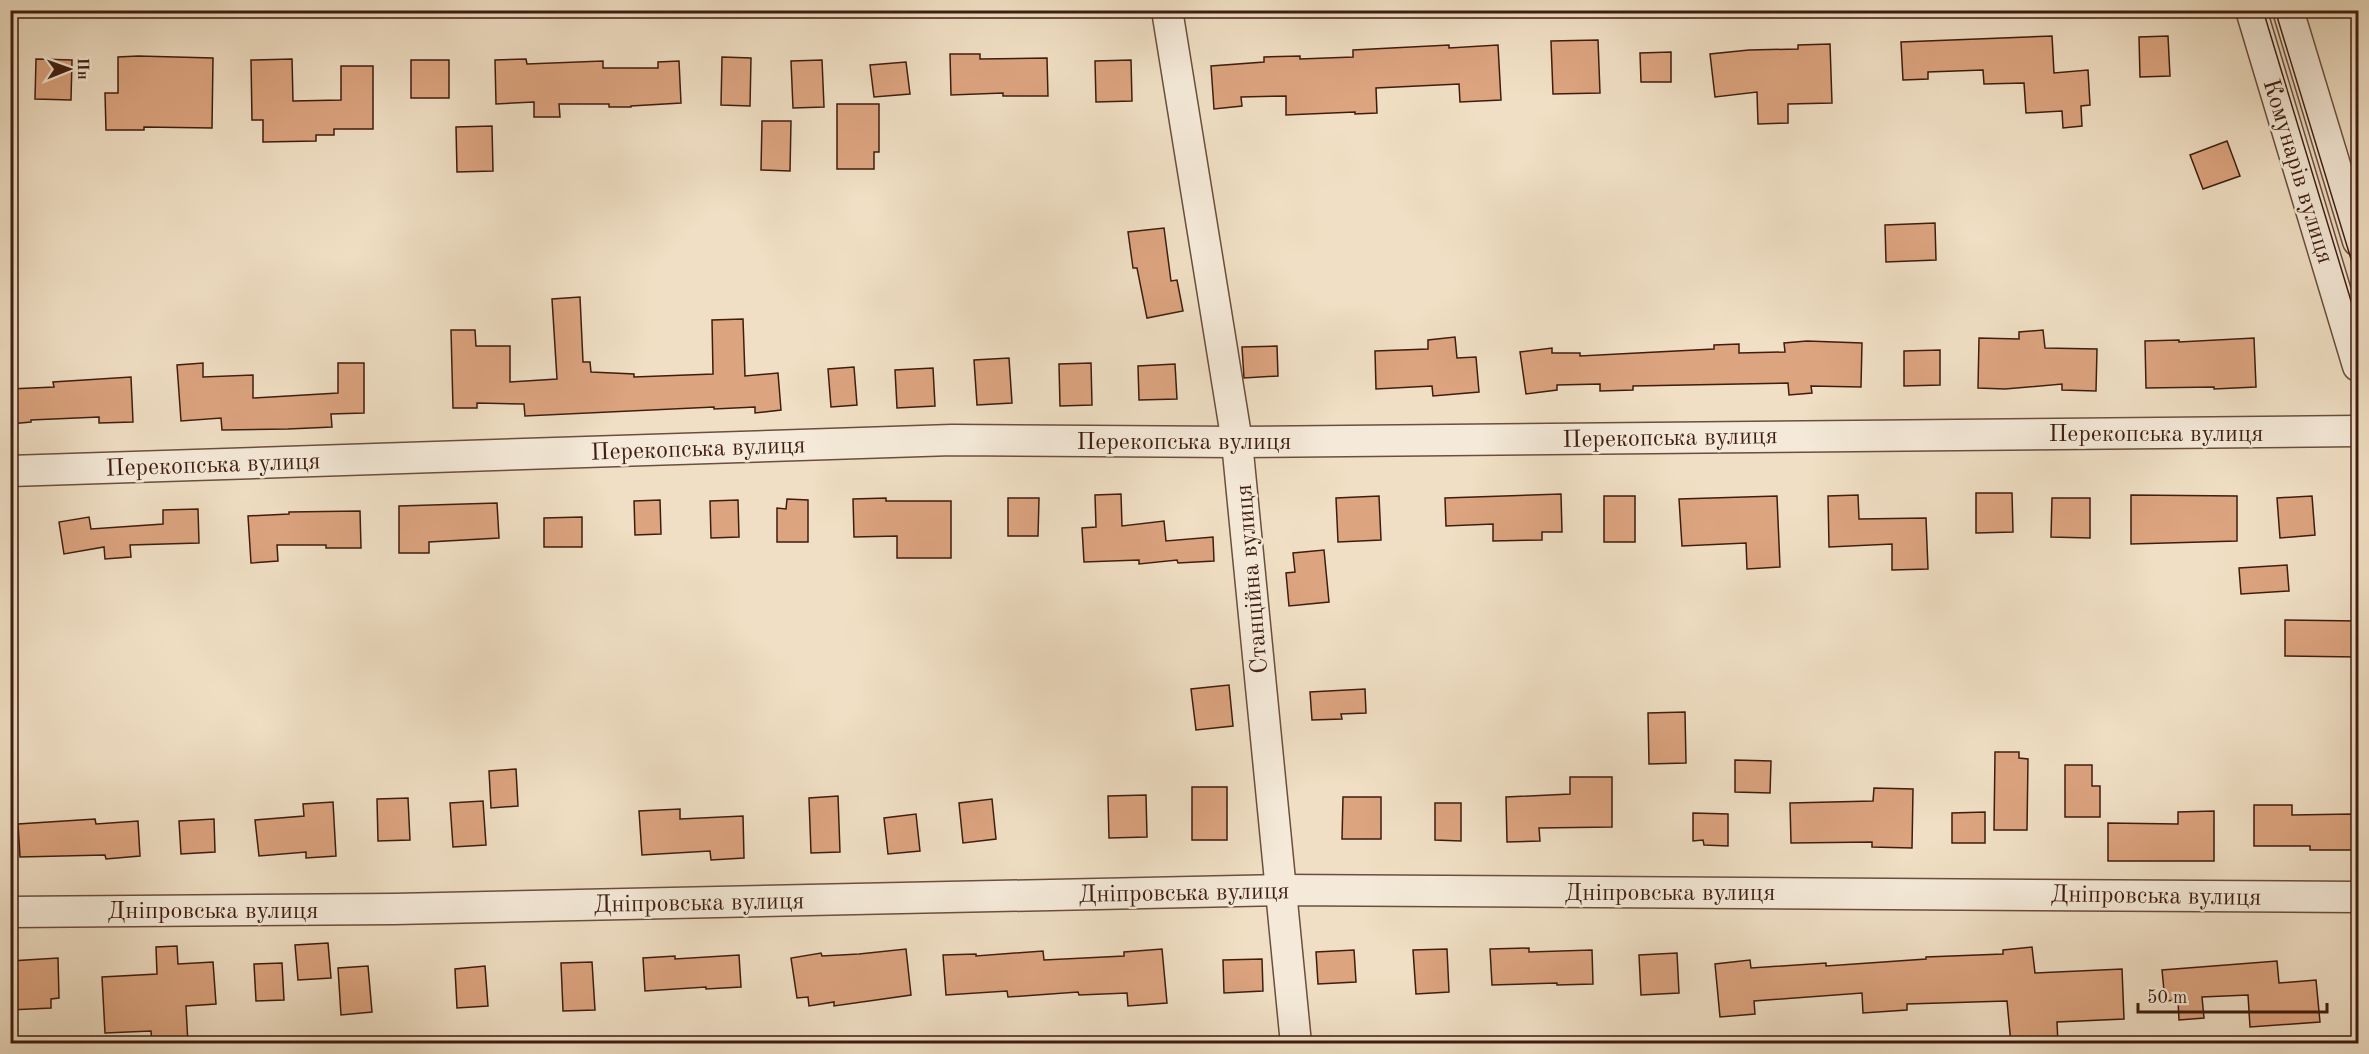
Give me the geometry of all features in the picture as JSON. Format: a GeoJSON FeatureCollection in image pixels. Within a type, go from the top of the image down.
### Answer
{"type":"FeatureCollection","features":[{"type":"Feature","properties":{"kind":"street","name":"Станційна вулиця"},"geometry":{"type":"LineString","coordinates":[[1167,10],[1238,442],[1296,1044]]}},
{"type":"Feature","properties":{"kind":"street"},"geometry":{"type":"LineString","coordinates":[[2253,16],[2296,12]]}},
{"type":"Feature","properties":{"kind":"street","name":"Комунарів вулиця"},"geometry":{"type":"LineString","coordinates":[[2296,12],[2358,241]]}},
{"type":"Feature","properties":{"kind":"street","name":"Комунарів вулиця"},"geometry":{"type":"LineString","coordinates":[[2253,16],[2358,366]]}},
{"type":"Feature","properties":{"kind":"street","name":"Перекопська вулиця"},"geometry":{"type":"LineString","coordinates":[[10,471],[952,440],[1238,442],[2358,431]]}},
{"type":"Feature","properties":{"kind":"street","name":"Дніпровська вулиця"},"geometry":{"type":"LineString","coordinates":[[10,912],[394,909],[1280,890],[2358,897]]}},
{"type":"Feature","properties":{"kind":"building"},"geometry":{"type":"Polygon","coordinates":[[[2052,36],[2054,73],[2088,70],[2090,105],[2081,106],[2082,126],[2063,128],[2062,111],[2026,113],[2024,83],[1984,84],[1983,70],[1928,72],[1928,79],[1903,80],[1901,42],[2052,36]]]}},
{"type":"Feature","properties":{"kind":"building"},"geometry":{"type":"Polygon","coordinates":[[[2168,36],[2170,76],[2140,77],[2139,37],[2168,36]]]}},
{"type":"Feature","properties":{"kind":"building"},"geometry":{"type":"Polygon","coordinates":[[[1598,40],[1600,93],[1553,94],[1551,41],[1598,40]]]}},
{"type":"Feature","properties":{"kind":"building"},"geometry":{"type":"Polygon","coordinates":[[[1830,44],[1832,103],[1788,104],[1788,123],[1758,124],[1757,92],[1715,97],[1710,54],[1798,49],[1798,45],[1830,44]]]}},
{"type":"Feature","properties":{"kind":"building"},"geometry":{"type":"Polygon","coordinates":[[[1449,45],[1449,48],[1498,45],[1501,100],[1460,102],[1459,84],[1376,88],[1377,113],[1286,115],[1286,96],[1241,97],[1242,106],[1214,109],[1211,66],[1264,62],[1264,57],[1300,56],[1300,59],[1353,57],[1353,50],[1449,45]]]}},
{"type":"Feature","properties":{"kind":"building"},"geometry":{"type":"Polygon","coordinates":[[[1671,52],[1671,82],[1641,82],[1640,53],[1671,52]]]}},
{"type":"Feature","properties":{"kind":"building"},"geometry":{"type":"Polygon","coordinates":[[[950,54],[980,54],[980,59],[1047,58],[1048,96],[1003,96],[1003,93],[951,95],[950,54]]]}},
{"type":"Feature","properties":{"kind":"building"},"geometry":{"type":"Polygon","coordinates":[[[118,57],[213,58],[212,128],[144,127],[144,130],[106,130],[105,93],[118,93],[118,57]]]}},
{"type":"Feature","properties":{"kind":"building"},"geometry":{"type":"Polygon","coordinates":[[[722,57],[751,58],[750,106],[721,105],[722,57]]]}},
{"type":"Feature","properties":{"kind":"building"},"geometry":{"type":"Polygon","coordinates":[[[36,59],[72,60],[71,100],[35,99],[36,59]]]}},
{"type":"Feature","properties":{"kind":"building"},"geometry":{"type":"Polygon","coordinates":[[[292,59],[293,101],[341,100],[341,66],[373,66],[373,129],[334,129],[334,135],[316,135],[316,141],[263,142],[263,120],[252,120],[251,60],[292,59]]]}},
{"type":"Feature","properties":{"kind":"building"},"geometry":{"type":"Polygon","coordinates":[[[526,59],[527,64],[603,61],[603,68],[658,68],[658,62],[679,61],[681,103],[631,107],[609,107],[609,104],[559,104],[560,117],[534,117],[534,102],[496,104],[495,60],[526,59]]]}},
{"type":"Feature","properties":{"kind":"building"},"geometry":{"type":"Polygon","coordinates":[[[411,60],[449,60],[449,98],[411,98],[411,60]]]}},
{"type":"Feature","properties":{"kind":"building"},"geometry":{"type":"Polygon","coordinates":[[[822,60],[824,107],[793,108],[791,61],[822,60]]]}},
{"type":"Feature","properties":{"kind":"building"},"geometry":{"type":"Polygon","coordinates":[[[1131,60],[1132,101],[1096,102],[1095,61],[1131,60]]]}},
{"type":"Feature","properties":{"kind":"building"},"geometry":{"type":"Polygon","coordinates":[[[906,62],[910,94],[874,97],[870,65],[906,62]]]}},
{"type":"Feature","properties":{"kind":"building"},"geometry":{"type":"Polygon","coordinates":[[[837,104],[879,104],[879,152],[874,152],[874,169],[837,169],[837,104]]]}},
{"type":"Feature","properties":{"kind":"building"},"geometry":{"type":"Polygon","coordinates":[[[762,121],[791,121],[790,171],[761,170],[762,121]]]}},
{"type":"Feature","properties":{"kind":"building"},"geometry":{"type":"Polygon","coordinates":[[[492,126],[493,171],[457,172],[456,127],[492,126]]]}},
{"type":"Feature","properties":{"kind":"building"},"geometry":{"type":"Polygon","coordinates":[[[2227,141],[2240,176],[2203,189],[2190,155],[2227,141]]]}},
{"type":"Feature","properties":{"kind":"building"},"geometry":{"type":"Polygon","coordinates":[[[1935,223],[1936,260],[1886,262],[1885,225],[1935,223]]]}},
{"type":"Feature","properties":{"kind":"building"},"geometry":{"type":"Polygon","coordinates":[[[1164,228],[1171,281],[1177,280],[1183,311],[1147,318],[1137,268],[1133,268],[1128,232],[1164,228]]]}},
{"type":"Feature","properties":{"kind":"building"},"geometry":{"type":"Polygon","coordinates":[[[580,297],[583,362],[590,362],[591,372],[634,374],[634,377],[713,374],[712,320],[743,319],[745,376],[778,373],[781,410],[755,413],[755,407],[714,409],[714,407],[525,416],[524,404],[477,403],[477,408],[453,408],[451,330],[475,330],[476,346],[510,346],[510,382],[557,379],[552,299],[580,297]]]}},
{"type":"Feature","properties":{"kind":"building"},"geometry":{"type":"Polygon","coordinates":[[[2043,330],[2045,348],[2097,349],[2096,391],[2062,390],[2062,384],[2005,389],[1978,388],[1979,338],[2019,339],[2019,332],[2043,330]]]}},
{"type":"Feature","properties":{"kind":"building"},"geometry":{"type":"Polygon","coordinates":[[[1455,337],[1457,358],[1476,357],[1479,392],[1433,396],[1432,386],[1376,389],[1375,351],[1428,349],[1428,340],[1455,337]]]}},
{"type":"Feature","properties":{"kind":"building"},"geometry":{"type":"Polygon","coordinates":[[[2254,338],[2256,387],[2146,388],[2145,341],[2179,340],[2179,342],[2254,338]]]}},
{"type":"Feature","properties":{"kind":"building"},"geometry":{"type":"Polygon","coordinates":[[[1807,341],[1862,343],[1861,387],[1811,386],[1812,393],[1789,395],[1788,383],[1633,386],[1633,390],[1600,391],[1600,384],[1557,385],[1557,390],[1526,394],[1520,352],[1552,348],[1552,353],[1580,353],[1580,356],[1714,349],[1714,345],[1739,344],[1739,353],[1785,352],[1784,343],[1807,341]]]}},
{"type":"Feature","properties":{"kind":"building"},"geometry":{"type":"Polygon","coordinates":[[[1277,346],[1278,376],[1244,378],[1242,347],[1277,346]]]}},
{"type":"Feature","properties":{"kind":"building"},"geometry":{"type":"Polygon","coordinates":[[[1940,350],[1940,385],[1904,386],[1904,351],[1940,350]]]}},
{"type":"Feature","properties":{"kind":"building"},"geometry":{"type":"Polygon","coordinates":[[[1009,358],[1012,403],[977,405],[974,360],[1009,358]]]}},
{"type":"Feature","properties":{"kind":"building"},"geometry":{"type":"Polygon","coordinates":[[[203,363],[203,377],[253,375],[253,398],[338,393],[338,363],[364,363],[364,413],[331,414],[332,427],[288,429],[222,430],[221,418],[181,421],[177,365],[203,363]]]}},
{"type":"Feature","properties":{"kind":"building"},"geometry":{"type":"Polygon","coordinates":[[[1091,363],[1092,405],[1060,406],[1059,364],[1091,363]]]}},
{"type":"Feature","properties":{"kind":"building"},"geometry":{"type":"Polygon","coordinates":[[[1175,364],[1177,399],[1139,400],[1138,366],[1175,364]]]}},
{"type":"Feature","properties":{"kind":"building"},"geometry":{"type":"Polygon","coordinates":[[[854,367],[857,405],[831,407],[828,369],[854,367]]]}},
{"type":"Feature","properties":{"kind":"building"},"geometry":{"type":"Polygon","coordinates":[[[933,368],[935,406],[897,408],[895,370],[933,368]]]}},
{"type":"Feature","properties":{"kind":"building"},"geometry":{"type":"Polygon","coordinates":[[[131,377],[133,422],[99,423],[99,417],[31,420],[31,422],[10,424],[10,389],[54,387],[53,382],[131,377]]]}},
{"type":"Feature","properties":{"kind":"building"},"geometry":{"type":"Polygon","coordinates":[[[1976,493],[2012,493],[2013,532],[1976,533],[1976,493]]]}},
{"type":"Feature","properties":{"kind":"building"},"geometry":{"type":"Polygon","coordinates":[[[1121,494],[1122,526],[1164,521],[1166,541],[1213,537],[1214,561],[1178,563],[1177,560],[1139,564],[1139,560],[1084,562],[1082,528],[1096,527],[1095,495],[1121,494]]]}},
{"type":"Feature","properties":{"kind":"building"},"geometry":{"type":"Polygon","coordinates":[[[1561,494],[1562,532],[1542,532],[1542,540],[1493,541],[1493,524],[1446,526],[1445,498],[1561,494]]]}},
{"type":"Feature","properties":{"kind":"building"},"geometry":{"type":"Polygon","coordinates":[[[1858,495],[1859,519],[1926,518],[1928,569],[1892,570],[1892,544],[1829,547],[1828,496],[1858,495]]]}},
{"type":"Feature","properties":{"kind":"building"},"geometry":{"type":"Polygon","coordinates":[[[2131,495],[2237,496],[2237,541],[2131,544],[2131,495]]]}},
{"type":"Feature","properties":{"kind":"building"},"geometry":{"type":"Polygon","coordinates":[[[1379,496],[1381,540],[1338,542],[1336,498],[1379,496]]]}},
{"type":"Feature","properties":{"kind":"building"},"geometry":{"type":"Polygon","coordinates":[[[1604,496],[1635,496],[1635,542],[1604,542],[1604,496]]]}},
{"type":"Feature","properties":{"kind":"building"},"geometry":{"type":"Polygon","coordinates":[[[1777,496],[1780,567],[1747,569],[1746,543],[1682,546],[1679,499],[1777,496]]]}},
{"type":"Feature","properties":{"kind":"building"},"geometry":{"type":"Polygon","coordinates":[[[2312,496],[2315,535],[2280,538],[2277,498],[2312,496]]]}},
{"type":"Feature","properties":{"kind":"building"},"geometry":{"type":"Polygon","coordinates":[[[886,498],[886,501],[951,501],[951,558],[897,558],[897,536],[854,537],[853,499],[886,498]]]}},
{"type":"Feature","properties":{"kind":"building"},"geometry":{"type":"Polygon","coordinates":[[[1008,498],[1039,498],[1038,536],[1008,536],[1008,498]]]}},
{"type":"Feature","properties":{"kind":"building"},"geometry":{"type":"Polygon","coordinates":[[[2052,498],[2090,498],[2090,538],[2051,537],[2052,498]]]}},
{"type":"Feature","properties":{"kind":"building"},"geometry":{"type":"Polygon","coordinates":[[[787,499],[808,500],[808,542],[777,542],[777,508],[786,509],[787,499]]]}},
{"type":"Feature","properties":{"kind":"building"},"geometry":{"type":"Polygon","coordinates":[[[660,500],[661,534],[635,535],[634,501],[660,500]]]}},
{"type":"Feature","properties":{"kind":"building"},"geometry":{"type":"Polygon","coordinates":[[[738,500],[739,537],[711,538],[710,501],[738,500]]]}},
{"type":"Feature","properties":{"kind":"building"},"geometry":{"type":"Polygon","coordinates":[[[497,503],[499,538],[429,542],[429,553],[399,553],[399,506],[497,503]]]}},
{"type":"Feature","properties":{"kind":"building"},"geometry":{"type":"Polygon","coordinates":[[[198,509],[199,543],[130,545],[131,557],[105,559],[104,547],[64,554],[59,522],[89,517],[91,529],[163,524],[163,510],[198,509]]]}},
{"type":"Feature","properties":{"kind":"building"},"geometry":{"type":"Polygon","coordinates":[[[360,511],[361,548],[277,545],[278,561],[251,563],[248,516],[289,514],[289,512],[360,511]]]}},
{"type":"Feature","properties":{"kind":"building"},"geometry":{"type":"Polygon","coordinates":[[[582,517],[582,547],[544,547],[544,518],[582,517]]]}},
{"type":"Feature","properties":{"kind":"building"},"geometry":{"type":"Polygon","coordinates":[[[1324,550],[1329,602],[1289,606],[1286,573],[1295,572],[1293,553],[1324,550]]]}},
{"type":"Feature","properties":{"kind":"building"},"geometry":{"type":"Polygon","coordinates":[[[2287,565],[2289,591],[2241,594],[2239,568],[2287,565]]]}},
{"type":"Feature","properties":{"kind":"building"},"geometry":{"type":"Polygon","coordinates":[[[2285,620],[2358,621],[2358,657],[2285,656],[2285,620]]]}},
{"type":"Feature","properties":{"kind":"building"},"geometry":{"type":"Polygon","coordinates":[[[1229,685],[1233,726],[1196,730],[1191,689],[1229,685]]]}},
{"type":"Feature","properties":{"kind":"building"},"geometry":{"type":"Polygon","coordinates":[[[1365,689],[1366,713],[1341,714],[1342,719],[1312,720],[1310,692],[1365,689]]]}},
{"type":"Feature","properties":{"kind":"building"},"geometry":{"type":"Polygon","coordinates":[[[1685,712],[1686,763],[1649,764],[1648,713],[1685,712]]]}},
{"type":"Feature","properties":{"kind":"building"},"geometry":{"type":"Polygon","coordinates":[[[1995,752],[2019,752],[2019,758],[2028,759],[2027,830],[1994,830],[1995,752]]]}},
{"type":"Feature","properties":{"kind":"building"},"geometry":{"type":"Polygon","coordinates":[[[1735,760],[1771,761],[1770,793],[1735,792],[1735,760]]]}},
{"type":"Feature","properties":{"kind":"building"},"geometry":{"type":"Polygon","coordinates":[[[2065,765],[2092,765],[2092,786],[2100,786],[2100,817],[2065,817],[2065,765]]]}},
{"type":"Feature","properties":{"kind":"building"},"geometry":{"type":"Polygon","coordinates":[[[516,769],[518,806],[491,808],[489,771],[516,769]]]}},
{"type":"Feature","properties":{"kind":"building"},"geometry":{"type":"Polygon","coordinates":[[[1570,777],[1612,777],[1612,827],[1539,828],[1540,841],[1507,842],[1506,797],[1570,794],[1570,777]]]}},
{"type":"Feature","properties":{"kind":"building"},"geometry":{"type":"Polygon","coordinates":[[[1192,787],[1227,787],[1227,840],[1192,840],[1192,787]]]}},
{"type":"Feature","properties":{"kind":"building"},"geometry":{"type":"Polygon","coordinates":[[[1874,788],[1913,789],[1912,848],[1872,847],[1872,842],[1791,843],[1790,803],[1873,801],[1874,788]]]}},
{"type":"Feature","properties":{"kind":"building"},"geometry":{"type":"Polygon","coordinates":[[[1146,795],[1147,837],[1109,838],[1108,796],[1146,795]]]}},
{"type":"Feature","properties":{"kind":"building"},"geometry":{"type":"Polygon","coordinates":[[[838,796],[840,852],[811,853],[809,798],[838,796]]]}},
{"type":"Feature","properties":{"kind":"building"},"geometry":{"type":"Polygon","coordinates":[[[1343,797],[1381,797],[1381,839],[1342,839],[1343,797]]]}},
{"type":"Feature","properties":{"kind":"building"},"geometry":{"type":"Polygon","coordinates":[[[408,798],[410,840],[378,841],[377,799],[408,798]]]}},
{"type":"Feature","properties":{"kind":"building"},"geometry":{"type":"Polygon","coordinates":[[[992,799],[996,839],[963,843],[959,803],[992,799]]]}},
{"type":"Feature","properties":{"kind":"building"},"geometry":{"type":"Polygon","coordinates":[[[483,801],[486,845],[453,847],[450,803],[483,801]]]}},
{"type":"Feature","properties":{"kind":"building"},"geometry":{"type":"Polygon","coordinates":[[[333,802],[336,856],[306,858],[306,852],[259,856],[255,820],[304,816],[303,804],[333,802]]]}},
{"type":"Feature","properties":{"kind":"building"},"geometry":{"type":"Polygon","coordinates":[[[1435,803],[1461,803],[1461,841],[1435,840],[1435,803]]]}},
{"type":"Feature","properties":{"kind":"building"},"geometry":{"type":"Polygon","coordinates":[[[2254,805],[2292,805],[2292,815],[2353,814],[2353,850],[2310,850],[2310,846],[2254,846],[2254,805]]]}},
{"type":"Feature","properties":{"kind":"building"},"geometry":{"type":"Polygon","coordinates":[[[680,809],[680,819],[743,816],[744,858],[711,860],[710,851],[642,855],[639,811],[680,809]]]}},
{"type":"Feature","properties":{"kind":"building"},"geometry":{"type":"Polygon","coordinates":[[[2214,811],[2214,861],[2108,861],[2108,823],[2178,824],[2178,812],[2214,811]]]}},
{"type":"Feature","properties":{"kind":"building"},"geometry":{"type":"Polygon","coordinates":[[[1985,812],[1985,843],[1952,843],[1952,813],[1985,812]]]}},
{"type":"Feature","properties":{"kind":"building"},"geometry":{"type":"Polygon","coordinates":[[[1693,813],[1728,814],[1728,846],[1704,845],[1703,840],[1693,841],[1693,813]]]}},
{"type":"Feature","properties":{"kind":"building"},"geometry":{"type":"Polygon","coordinates":[[[916,814],[920,851],[888,854],[884,818],[916,814]]]}},
{"type":"Feature","properties":{"kind":"building"},"geometry":{"type":"Polygon","coordinates":[[[95,819],[96,824],[138,821],[140,856],[106,859],[105,855],[20,857],[18,824],[95,819]]]}},
{"type":"Feature","properties":{"kind":"building"},"geometry":{"type":"Polygon","coordinates":[[[214,819],[215,852],[181,854],[179,821],[214,819]]]}},
{"type":"Feature","properties":{"kind":"building"},"geometry":{"type":"Polygon","coordinates":[[[328,943],[331,978],[298,980],[295,945],[328,943]]]}},
{"type":"Feature","properties":{"kind":"building"},"geometry":{"type":"Polygon","coordinates":[[[177,946],[178,964],[213,962],[216,1004],[186,1006],[188,1044],[152,1044],[151,1031],[105,1033],[102,977],[157,974],[156,947],[177,946]]]}},
{"type":"Feature","properties":{"kind":"building"},"geometry":{"type":"Polygon","coordinates":[[[2032,947],[2035,973],[2122,969],[2124,1019],[2057,1022],[2058,1044],[2011,1044],[2007,1001],[1907,1004],[1907,1010],[1863,1013],[1862,993],[1754,1001],[1755,1014],[1720,1017],[1715,964],[1750,960],[1751,968],[1826,963],[1826,966],[1926,959],[1926,957],[2003,954],[2003,950],[2032,947]]]}},
{"type":"Feature","properties":{"kind":"building"},"geometry":{"type":"Polygon","coordinates":[[[1529,948],[1529,952],[1592,950],[1593,984],[1492,985],[1490,949],[1529,948]]]}},
{"type":"Feature","properties":{"kind":"building"},"geometry":{"type":"Polygon","coordinates":[[[906,949],[911,995],[834,1006],[834,1002],[809,1006],[808,997],[797,998],[791,958],[821,953],[822,956],[906,949]]]}},
{"type":"Feature","properties":{"kind":"building"},"geometry":{"type":"Polygon","coordinates":[[[1162,949],[1167,1003],[1128,1006],[1127,993],[1079,995],[1078,992],[1008,997],[1007,991],[946,995],[943,955],[976,954],[976,956],[1043,951],[1044,960],[1124,956],[1124,952],[1162,949]]]}},
{"type":"Feature","properties":{"kind":"building"},"geometry":{"type":"Polygon","coordinates":[[[1447,949],[1449,992],[1416,994],[1413,950],[1447,949]]]}},
{"type":"Feature","properties":{"kind":"building"},"geometry":{"type":"Polygon","coordinates":[[[1354,950],[1356,982],[1318,984],[1316,952],[1354,950]]]}},
{"type":"Feature","properties":{"kind":"building"},"geometry":{"type":"Polygon","coordinates":[[[1677,953],[1679,993],[1641,995],[1639,955],[1677,953]]]}},
{"type":"Feature","properties":{"kind":"building"},"geometry":{"type":"Polygon","coordinates":[[[739,955],[741,987],[645,991],[643,958],[675,956],[675,959],[739,955]]]}},
{"type":"Feature","properties":{"kind":"building"},"geometry":{"type":"Polygon","coordinates":[[[58,958],[59,998],[51,999],[51,1008],[10,1010],[10,961],[58,958]]]}},
{"type":"Feature","properties":{"kind":"building"},"geometry":{"type":"Polygon","coordinates":[[[1262,959],[1263,991],[1224,993],[1223,960],[1262,959]]]}},
{"type":"Feature","properties":{"kind":"building"},"geometry":{"type":"Polygon","coordinates":[[[2277,961],[2279,983],[2316,980],[2320,1022],[2250,1027],[2248,995],[2202,997],[2204,1018],[2179,1020],[2178,1000],[2165,1001],[2162,970],[2277,961]]]}},
{"type":"Feature","properties":{"kind":"building"},"geometry":{"type":"Polygon","coordinates":[[[592,962],[595,1010],[563,1011],[561,963],[592,962]]]}},
{"type":"Feature","properties":{"kind":"building"},"geometry":{"type":"Polygon","coordinates":[[[282,963],[284,1000],[256,1001],[254,964],[282,963]]]}},
{"type":"Feature","properties":{"kind":"building"},"geometry":{"type":"Polygon","coordinates":[[[368,966],[372,1012],[341,1015],[338,968],[368,966]]]}},
{"type":"Feature","properties":{"kind":"building"},"geometry":{"type":"Polygon","coordinates":[[[485,966],[488,1006],[457,1008],[455,969],[485,966]]]}},
{"type":"Feature","properties":{"kind":"tram line"},"geometry":{"type":"LineString","coordinates":[[2263,10],[2358,324]]}},
{"type":"Feature","properties":{"kind":"tram line"},"geometry":{"type":"LineString","coordinates":[[2275,10],[2358,282]]}}]}
